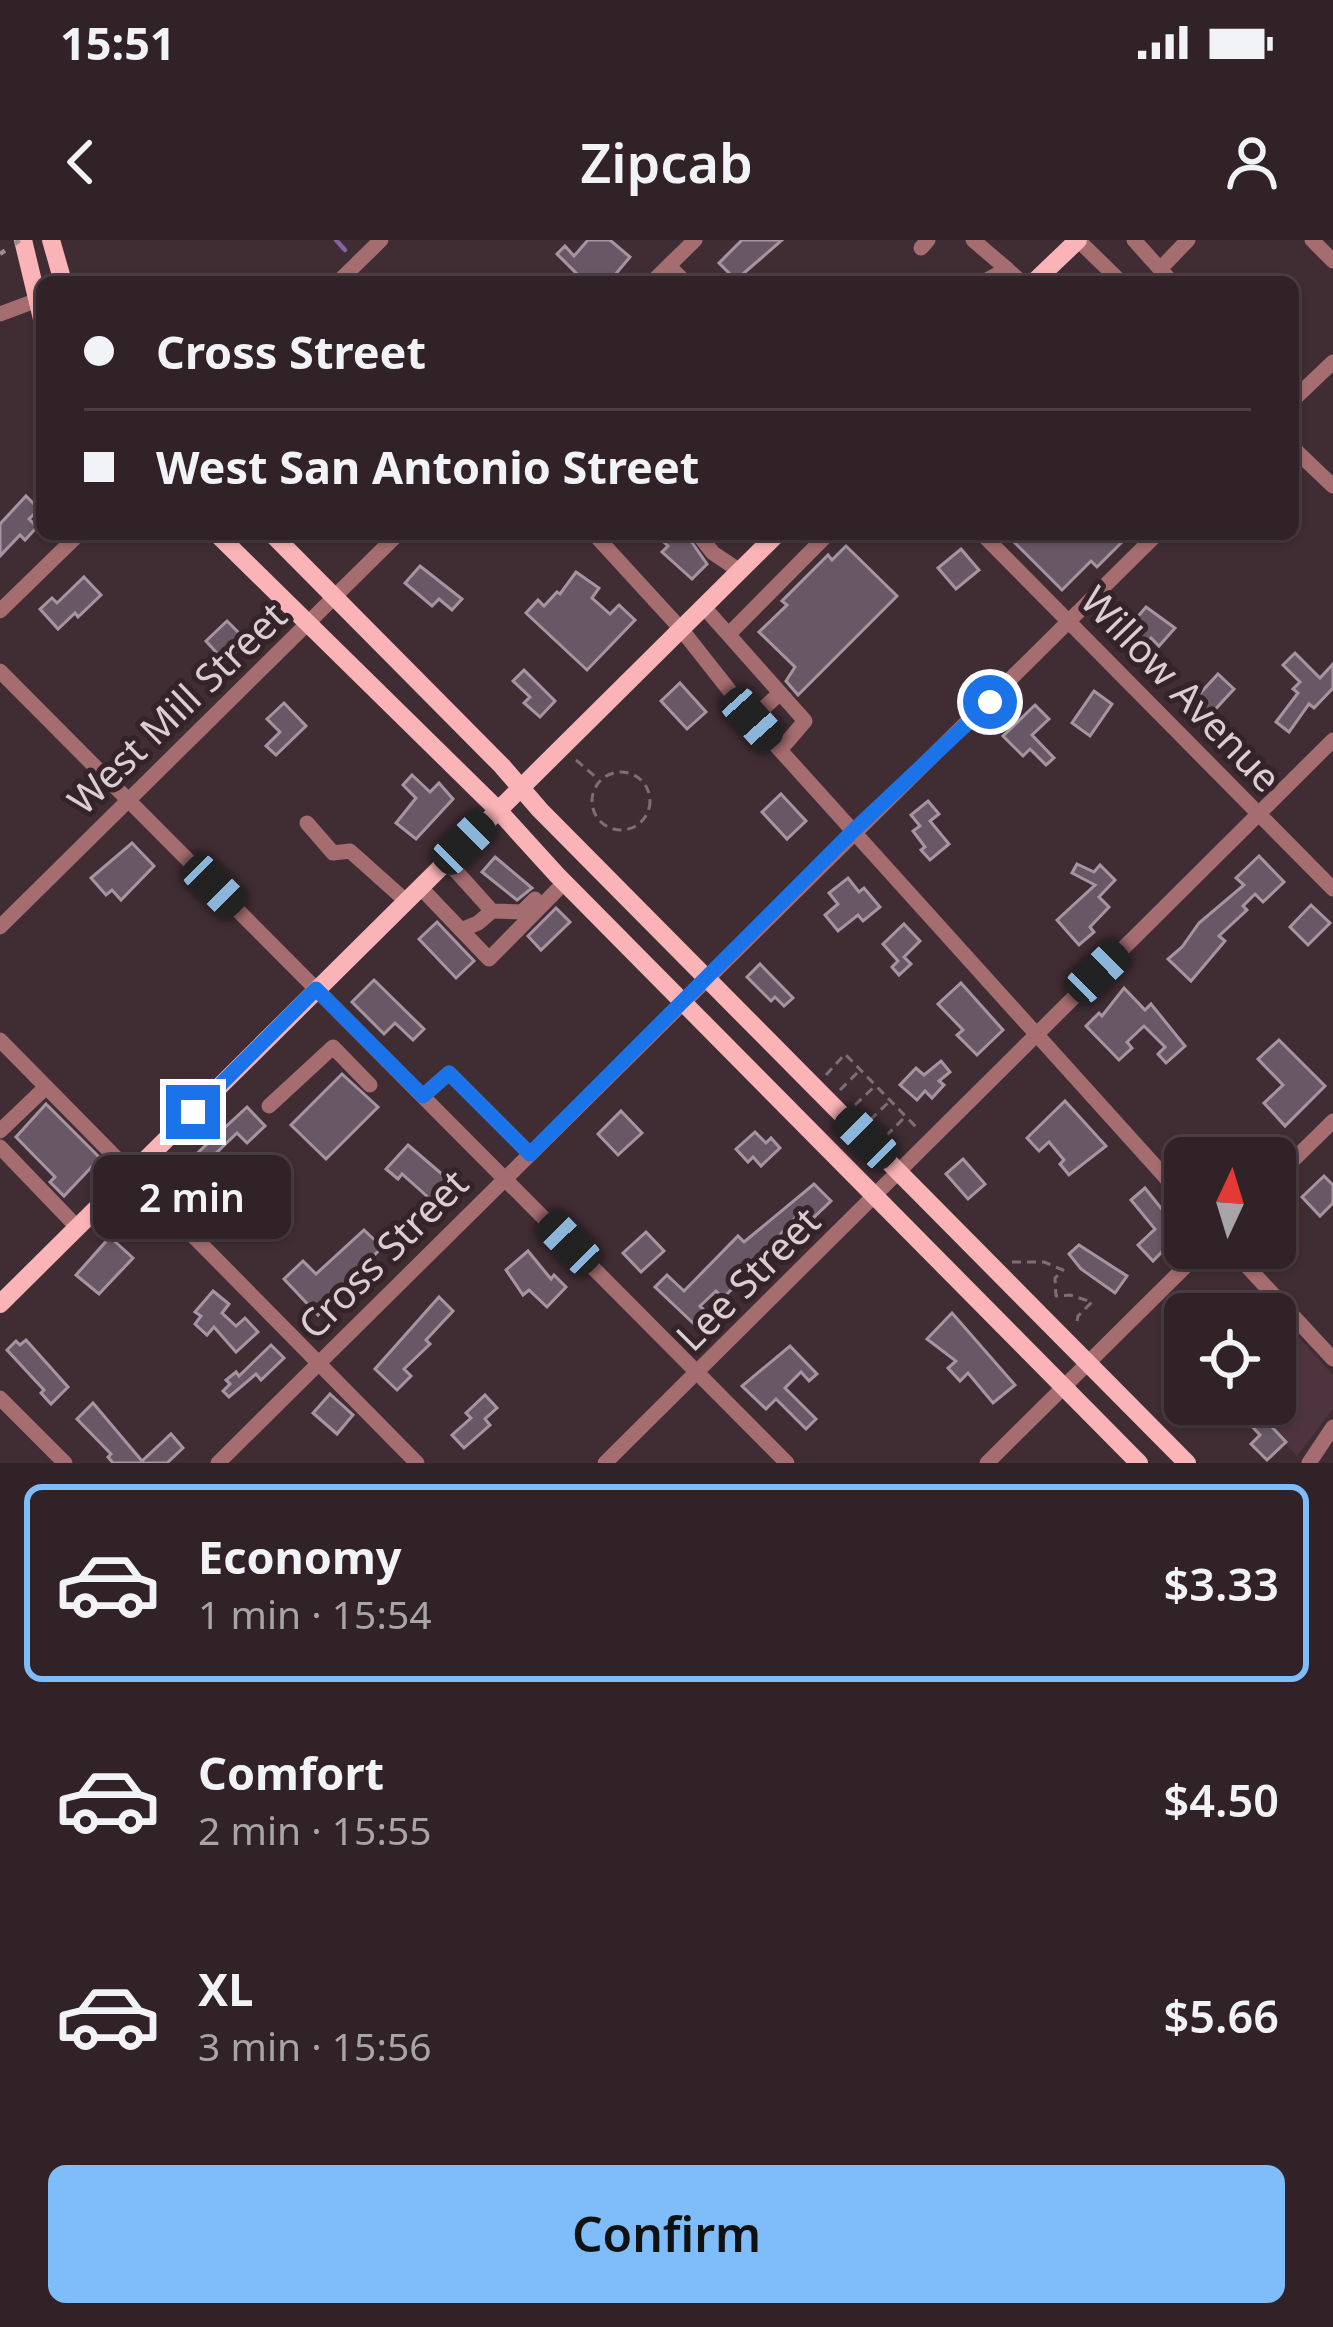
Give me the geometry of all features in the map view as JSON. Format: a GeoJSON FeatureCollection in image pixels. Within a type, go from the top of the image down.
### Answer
{"type":"FeatureCollection","features":[{"type":"Feature","properties":{"kind":"main road"},"geometry":{"type":"LineString","coordinates":[[23,240],[36,297]]}},
{"type":"Feature","properties":{"kind":"main road"},"geometry":{"type":"LineString","coordinates":[[51,240],[61,276]]}},
{"type":"Feature","properties":{"kind":"main road"},"geometry":{"type":"LineString","coordinates":[[1040,276],[1078,240]]}},
{"type":"Feature","properties":{"kind":"main road"},"geometry":{"type":"LineString","coordinates":[[223,540],[498,810],[1138,1463]]}},
{"type":"Feature","properties":{"kind":"main road"},"geometry":{"type":"LineString","coordinates":[[278,540],[1187,1463]]}},
{"type":"Feature","properties":{"kind":"main road"},"geometry":{"type":"LineString","coordinates":[[0,1304],[771,540]]}},
{"type":"Feature","properties":{"kind":"street"},"geometry":{"type":"LineString","coordinates":[[351,276],[381,240]]}},
{"type":"Feature","properties":{"kind":"street"},"geometry":{"type":"LineString","coordinates":[[658,276],[695,240]]}},
{"type":"Feature","properties":{"kind":"street"},"geometry":{"type":"LineString","coordinates":[[973,240],[1015,276]]}},
{"type":"Feature","properties":{"kind":"street"},"geometry":{"type":"LineString","coordinates":[[1078,240],[1115,276]]}},
{"type":"Feature","properties":{"kind":"street"},"geometry":{"type":"LineString","coordinates":[[1133,240],[1166,276],[1188,240]]}},
{"type":"Feature","properties":{"kind":"street"},"geometry":{"type":"LineString","coordinates":[[1312,240],[1333,260]]}},
{"type":"Feature","properties":{"kind":"street"},"geometry":{"type":"LineString","coordinates":[[669,266],[679,276]]}},
{"type":"Feature","properties":{"kind":"street"},"geometry":{"type":"LineString","coordinates":[[993,276],[1007,268]]}},
{"type":"Feature","properties":{"kind":"street"},"geometry":{"type":"LineString","coordinates":[[0,314],[36,310]]}},
{"type":"Feature","properties":{"kind":"street"},"geometry":{"type":"LineString","coordinates":[[1299,394],[1333,362]]}},
{"type":"Feature","properties":{"kind":"street"},"geometry":{"type":"LineString","coordinates":[[1299,454],[1333,486]]}},
{"type":"Feature","properties":{"kind":"street"},"geometry":{"type":"LineString","coordinates":[[0,611],[73,540]]}},
{"type":"Feature","properties":{"kind":"street","name":"West Mill Street"},"geometry":{"type":"LineString","coordinates":[[0,927],[392,540]]}},
{"type":"Feature","properties":{"kind":"street"},"geometry":{"type":"LineString","coordinates":[[600,540],[681,629],[752,719],[1164,1176]]}},
{"type":"Feature","properties":{"kind":"street"},"geometry":{"type":"LineString","coordinates":[[703,540],[740,571]]}},
{"type":"Feature","properties":{"kind":"street"},"geometry":{"type":"LineString","coordinates":[[729,634],[822,540]]}},
{"type":"Feature","properties":{"kind":"street","name":"Willow Avenue"},"geometry":{"type":"LineString","coordinates":[[988,540],[1333,889]]}},
{"type":"Feature","properties":{"kind":"street","name":"Cross Street"},"geometry":{"type":"LineString","coordinates":[[218,1463],[1151,540]]}},
{"type":"Feature","properties":{"kind":"street"},"geometry":{"type":"LineString","coordinates":[[703,606],[805,721],[780,750]]}},
{"type":"Feature","properties":{"kind":"street"},"geometry":{"type":"LineString","coordinates":[[0,670],[787,1463]]}},
{"type":"Feature","properties":{"kind":"street"},"geometry":{"type":"LineString","coordinates":[[752,719],[780,693]]}},
{"type":"Feature","properties":{"kind":"street","name":"Lee Street"},"geometry":{"type":"LineString","coordinates":[[605,1463],[1333,740]]}},
{"type":"Feature","properties":{"kind":"street"},"geometry":{"type":"LineString","coordinates":[[307,823],[334,853],[350,850],[461,930],[488,959],[561,878]]}},
{"type":"Feature","properties":{"kind":"street"},"geometry":{"type":"LineString","coordinates":[[446,860],[491,911]]}},
{"type":"Feature","properties":{"kind":"street"},"geometry":{"type":"LineString","coordinates":[[461,930],[491,911],[522,912],[561,878]]}},
{"type":"Feature","properties":{"kind":"street"},"geometry":{"type":"LineString","coordinates":[[0,1040],[417,1463]]}},
{"type":"Feature","properties":{"kind":"street"},"geometry":{"type":"LineString","coordinates":[[269,1106],[333,1047],[364,1079],[379,1052]]}},
{"type":"Feature","properties":{"kind":"street"},"geometry":{"type":"LineString","coordinates":[[423,1096],[449,1073],[530,1154]]}},
{"type":"Feature","properties":{"kind":"street"},"geometry":{"type":"LineString","coordinates":[[0,1131],[46,1087]]}},
{"type":"Feature","properties":{"kind":"street"},"geometry":{"type":"LineString","coordinates":[[1296,1157],[1333,1121]]}},
{"type":"Feature","properties":{"kind":"street"},"geometry":{"type":"LineString","coordinates":[[0,1147],[76,1226]]}},
{"type":"Feature","properties":{"kind":"street"},"geometry":{"type":"LineString","coordinates":[[987,1463],[1183,1269]]}},
{"type":"Feature","properties":{"kind":"street"},"geometry":{"type":"LineString","coordinates":[[1249,1269],[1333,1359]]}},
{"type":"Feature","properties":{"kind":"street"},"geometry":{"type":"LineString","coordinates":[[0,1398],[64,1463]]}},
{"type":"Feature","properties":{"kind":"street"},"geometry":{"type":"LineString","coordinates":[[1309,1463],[1333,1427]]}},
{"type":"Feature","properties":{"kind":"path"},"geometry":{"type":"LineString","coordinates":[[575,760],[600,780]]}},
{"type":"Feature","properties":{"kind":"path"},"geometry":{"type":"LineString","coordinates":[[622,771],[641,779],[650,805],[642,821],[626,830],[599,821],[591,803],[600,780],[622,771]]}},
{"type":"Feature","properties":{"kind":"path"},"geometry":{"type":"LineString","coordinates":[[826,1076],[845,1054],[928,1140]]}},
{"type":"Feature","properties":{"kind":"path"},"geometry":{"type":"LineString","coordinates":[[840,1090],[860,1070]]}},
{"type":"Feature","properties":{"kind":"path"},"geometry":{"type":"LineString","coordinates":[[855,1105],[875,1085]]}},
{"type":"Feature","properties":{"kind":"path"},"geometry":{"type":"LineString","coordinates":[[870,1120],[890,1101]]}},
{"type":"Feature","properties":{"kind":"path"},"geometry":{"type":"LineString","coordinates":[[886,1136],[905,1117]]}},
{"type":"Feature","properties":{"kind":"path"},"geometry":{"type":"LineString","coordinates":[[1012,1262],[1044,1262],[1063,1270],[1055,1278],[1056,1296],[1091,1302],[1078,1316],[1076,1327]]}},
{"type":"Feature","properties":{"kind":"shaded area"},"geometry":{"type":"Polygon","coordinates":[[[1296,1334],[1333,1375],[1333,1409],[1297,1456],[1268,1425],[1296,1425],[1296,1334]]]}},
{"type":"Feature","properties":{"kind":"building"},"geometry":{"type":"Polygon","coordinates":[[[588,240],[610,240],[630,257],[614,276],[575,276],[557,254],[565,246],[574,256],[588,240]]]}},
{"type":"Feature","properties":{"kind":"building"},"geometry":{"type":"Polygon","coordinates":[[[742,240],[782,240],[741,276],[732,276],[719,263],[742,240]]]}},
{"type":"Feature","properties":{"kind":"building"},"geometry":{"type":"Polygon","coordinates":[[[26,496],[36,506],[29,519],[36,528],[25,540],[20,535],[0,556],[0,524],[26,496]]]}},
{"type":"Feature","properties":{"kind":"building"},"geometry":{"type":"Polygon","coordinates":[[[662,540],[690,540],[707,564],[692,579],[662,552],[668,546],[662,540]]]}},
{"type":"Feature","properties":{"kind":"building"},"geometry":{"type":"Polygon","coordinates":[[[1012,540],[1124,540],[1097,567],[1091,561],[1062,590],[1012,540]]]}},
{"type":"Feature","properties":{"kind":"building"},"geometry":{"type":"Polygon","coordinates":[[[846,546],[897,596],[798,695],[786,681],[795,667],[759,632],[828,555],[832,560],[846,546]]]}},
{"type":"Feature","properties":{"kind":"building"},"geometry":{"type":"Polygon","coordinates":[[[961,549],[979,570],[956,589],[938,568],[961,549]]]}},
{"type":"Feature","properties":{"kind":"building"},"geometry":{"type":"Polygon","coordinates":[[[420,566],[462,599],[452,610],[439,599],[432,606],[405,583],[420,566]]]}},
{"type":"Feature","properties":{"kind":"building"},"geometry":{"type":"Polygon","coordinates":[[[576,572],[599,588],[592,598],[610,614],[619,605],[635,620],[587,670],[526,613],[538,600],[544,606],[560,594],[576,572]]]}},
{"type":"Feature","properties":{"kind":"building"},"geometry":{"type":"Polygon","coordinates":[[[84,577],[101,595],[58,629],[40,609],[52,598],[57,603],[84,577]]]}},
{"type":"Feature","properties":{"kind":"building"},"geometry":{"type":"Polygon","coordinates":[[[1146,607],[1175,628],[1159,646],[1151,638],[1146,644],[1128,628],[1146,607]]]}},
{"type":"Feature","properties":{"kind":"building"},"geometry":{"type":"Polygon","coordinates":[[[227,621],[247,641],[225,662],[206,641],[227,621]]]}},
{"type":"Feature","properties":{"kind":"building"},"geometry":{"type":"Polygon","coordinates":[[[1295,653],[1320,678],[1333,664],[1333,688],[1314,708],[1309,704],[1289,732],[1276,722],[1298,693],[1293,689],[1300,682],[1283,665],[1295,653]]]}},
{"type":"Feature","properties":{"kind":"building"},"geometry":{"type":"Polygon","coordinates":[[[524,670],[555,701],[540,717],[524,703],[530,697],[513,681],[524,670]]]}},
{"type":"Feature","properties":{"kind":"building"},"geometry":{"type":"Polygon","coordinates":[[[1218,674],[1234,689],[1210,715],[1194,700],[1218,674]]]}},
{"type":"Feature","properties":{"kind":"building"},"geometry":{"type":"Polygon","coordinates":[[[680,683],[706,712],[687,729],[661,701],[680,683]]]}},
{"type":"Feature","properties":{"kind":"building"},"geometry":{"type":"Polygon","coordinates":[[[1094,691],[1112,704],[1090,736],[1072,723],[1094,691]]]}},
{"type":"Feature","properties":{"kind":"building"},"geometry":{"type":"Polygon","coordinates":[[[284,703],[306,726],[276,755],[266,746],[280,732],[267,719],[284,703]]]}},
{"type":"Feature","properties":{"kind":"building"},"geometry":{"type":"Polygon","coordinates":[[[1035,705],[1049,719],[1032,735],[1054,758],[1046,765],[1030,749],[1023,756],[1003,736],[1035,705]]]}},
{"type":"Feature","properties":{"kind":"building"},"geometry":{"type":"Polygon","coordinates":[[[412,775],[430,792],[439,783],[453,799],[416,839],[396,823],[416,798],[403,785],[412,775]]]}},
{"type":"Feature","properties":{"kind":"building"},"geometry":{"type":"Polygon","coordinates":[[[781,794],[806,821],[787,839],[762,812],[781,794]]]}},
{"type":"Feature","properties":{"kind":"building"},"geometry":{"type":"Polygon","coordinates":[[[928,801],[939,814],[930,821],[949,844],[930,860],[921,850],[925,847],[913,831],[920,826],[911,815],[928,801]]]}},
{"type":"Feature","properties":{"kind":"building"},"geometry":{"type":"Polygon","coordinates":[[[132,843],[154,866],[121,900],[112,890],[106,895],[91,878],[132,843]]]}},
{"type":"Feature","properties":{"kind":"building"},"geometry":{"type":"Polygon","coordinates":[[[1259,856],[1284,882],[1263,902],[1255,894],[1243,906],[1247,910],[1219,936],[1225,941],[1191,981],[1168,959],[1199,923],[1244,885],[1236,878],[1259,856]]]}},
{"type":"Feature","properties":{"kind":"building"},"geometry":{"type":"Polygon","coordinates":[[[495,857],[532,888],[517,900],[482,872],[495,857]]]}},
{"type":"Feature","properties":{"kind":"building"},"geometry":{"type":"Polygon","coordinates":[[[1077,864],[1094,872],[1100,865],[1115,880],[1099,897],[1109,907],[1090,927],[1094,932],[1079,945],[1057,920],[1095,885],[1072,873],[1077,864]]]}},
{"type":"Feature","properties":{"kind":"building"},"geometry":{"type":"Polygon","coordinates":[[[848,878],[880,907],[863,921],[858,915],[838,931],[825,915],[838,904],[829,893],[848,878]]]}},
{"type":"Feature","properties":{"kind":"building"},"geometry":{"type":"Polygon","coordinates":[[[1311,905],[1330,923],[1308,945],[1290,927],[1311,905]]]}},
{"type":"Feature","properties":{"kind":"building"},"geometry":{"type":"Polygon","coordinates":[[[556,908],[570,922],[541,950],[528,936],[556,908]]]}},
{"type":"Feature","properties":{"kind":"building"},"geometry":{"type":"Polygon","coordinates":[[[437,922],[474,961],[456,978],[419,939],[437,922]]]}},
{"type":"Feature","properties":{"kind":"building"},"geometry":{"type":"Polygon","coordinates":[[[904,924],[920,941],[904,957],[911,964],[899,975],[892,967],[898,961],[883,944],[904,924]]]}},
{"type":"Feature","properties":{"kind":"building"},"geometry":{"type":"Polygon","coordinates":[[[760,964],[793,998],[784,1006],[775,997],[771,1001],[747,977],[760,964]]]}},
{"type":"Feature","properties":{"kind":"building"},"geometry":{"type":"Polygon","coordinates":[[[374,980],[424,1029],[413,1040],[395,1023],[384,1034],[352,1002],[374,980]]]}},
{"type":"Feature","properties":{"kind":"building"},"geometry":{"type":"Polygon","coordinates":[[[961,983],[1003,1030],[977,1055],[957,1035],[963,1030],[938,1004],[961,983]]]}},
{"type":"Feature","properties":{"kind":"building"},"geometry":{"type":"Polygon","coordinates":[[[1124,988],[1145,1010],[1151,1004],[1185,1046],[1166,1063],[1158,1054],[1165,1047],[1144,1026],[1127,1042],[1132,1048],[1119,1060],[1086,1026],[1099,1013],[1102,1016],[1124,988]]]}},
{"type":"Feature","properties":{"kind":"building"},"geometry":{"type":"Polygon","coordinates":[[[1279,1040],[1325,1086],[1285,1126],[1264,1103],[1283,1085],[1258,1059],[1279,1040]]]}},
{"type":"Feature","properties":{"kind":"building"},"geometry":{"type":"Polygon","coordinates":[[[941,1061],[950,1072],[939,1081],[944,1085],[932,1098],[925,1091],[917,1100],[900,1085],[916,1068],[924,1075],[941,1061]]]}},
{"type":"Feature","properties":{"kind":"building"},"geometry":{"type":"Polygon","coordinates":[[[342,1074],[378,1107],[326,1159],[291,1125],[342,1074]]]}},
{"type":"Feature","properties":{"kind":"building"},"geometry":{"type":"Polygon","coordinates":[[[1065,1101],[1106,1146],[1069,1175],[1049,1142],[1039,1151],[1027,1138],[1065,1101]]]}},
{"type":"Feature","properties":{"kind":"building"},"geometry":{"type":"Polygon","coordinates":[[[46,1104],[100,1158],[64,1196],[50,1182],[55,1177],[16,1137],[46,1104]]]}},
{"type":"Feature","properties":{"kind":"building"},"geometry":{"type":"Polygon","coordinates":[[[247,1107],[265,1126],[247,1143],[237,1133],[187,1181],[177,1172],[247,1107]]]}},
{"type":"Feature","properties":{"kind":"building"},"geometry":{"type":"Polygon","coordinates":[[[621,1111],[642,1133],[618,1155],[598,1134],[621,1111]]]}},
{"type":"Feature","properties":{"kind":"building"},"geometry":{"type":"Polygon","coordinates":[[[755,1132],[780,1148],[761,1166],[753,1157],[748,1162],[736,1149],[755,1132]]]}},
{"type":"Feature","properties":{"kind":"building"},"geometry":{"type":"Polygon","coordinates":[[[408,1145],[457,1187],[439,1207],[402,1174],[398,1179],[386,1169],[408,1145]]]}},
{"type":"Feature","properties":{"kind":"building"},"geometry":{"type":"Polygon","coordinates":[[[963,1159],[985,1184],[968,1199],[946,1174],[963,1159]]]}},
{"type":"Feature","properties":{"kind":"building"},"geometry":{"type":"Polygon","coordinates":[[[257,1165],[283,1191],[258,1216],[232,1189],[257,1165]]]}},
{"type":"Feature","properties":{"kind":"building"},"geometry":{"type":"Polygon","coordinates":[[[1324,1176],[1333,1185],[1333,1203],[1320,1216],[1302,1197],[1324,1176]]]}},
{"type":"Feature","properties":{"kind":"building"},"geometry":{"type":"Polygon","coordinates":[[[814,1184],[831,1201],[811,1220],[802,1210],[723,1298],[716,1291],[700,1306],[706,1312],[694,1324],[655,1287],[667,1275],[684,1291],[738,1236],[744,1242],[814,1184]]]}},
{"type":"Feature","properties":{"kind":"building"},"geometry":{"type":"Polygon","coordinates":[[[1145,1188],[1164,1212],[1164,1250],[1153,1261],[1138,1245],[1155,1229],[1131,1200],[1145,1188]]]}},
{"type":"Feature","properties":{"kind":"building"},"geometry":{"type":"Polygon","coordinates":[[[364,1230],[382,1247],[318,1315],[284,1279],[303,1261],[316,1274],[364,1230]]]}},
{"type":"Feature","properties":{"kind":"building"},"geometry":{"type":"Polygon","coordinates":[[[646,1232],[664,1251],[641,1272],[623,1253],[646,1232]]]}},
{"type":"Feature","properties":{"kind":"building"},"geometry":{"type":"Polygon","coordinates":[[[110,1237],[133,1258],[99,1294],[76,1275],[110,1237]]]}},
{"type":"Feature","properties":{"kind":"building"},"geometry":{"type":"Polygon","coordinates":[[[1079,1245],[1127,1276],[1115,1293],[1081,1269],[1069,1254],[1079,1245]]]}},
{"type":"Feature","properties":{"kind":"building"},"geometry":{"type":"Polygon","coordinates":[[[528,1251],[551,1279],[554,1275],[566,1287],[547,1307],[529,1290],[523,1295],[506,1270],[528,1251]]]}},
{"type":"Feature","properties":{"kind":"building"},"geometry":{"type":"Polygon","coordinates":[[[213,1291],[229,1304],[222,1313],[236,1326],[245,1318],[258,1332],[236,1352],[214,1327],[207,1335],[195,1324],[201,1316],[195,1312],[213,1291]]]}},
{"type":"Feature","properties":{"kind":"building"},"geometry":{"type":"Polygon","coordinates":[[[439,1297],[453,1311],[426,1340],[430,1344],[404,1369],[411,1376],[397,1390],[375,1369],[439,1297]]]}},
{"type":"Feature","properties":{"kind":"building"},"geometry":{"type":"Polygon","coordinates":[[[952,1313],[1015,1385],[993,1403],[968,1373],[960,1381],[948,1368],[956,1361],[927,1339],[952,1313]]]}},
{"type":"Feature","properties":{"kind":"building"},"geometry":{"type":"Polygon","coordinates":[[[26,1340],[68,1387],[51,1404],[7,1350],[16,1341],[20,1345],[26,1340]]]}},
{"type":"Feature","properties":{"kind":"building"},"geometry":{"type":"Polygon","coordinates":[[[271,1345],[284,1358],[261,1380],[256,1374],[229,1397],[223,1391],[230,1384],[226,1380],[236,1372],[239,1376],[271,1345]]]}},
{"type":"Feature","properties":{"kind":"building"},"geometry":{"type":"Polygon","coordinates":[[[790,1346],[817,1374],[809,1381],[801,1372],[785,1388],[816,1419],[806,1429],[776,1399],[766,1409],[742,1386],[790,1346]]]}},
{"type":"Feature","properties":{"kind":"building"},"geometry":{"type":"Polygon","coordinates":[[[330,1394],[353,1415],[337,1434],[313,1413],[330,1394]]]}},
{"type":"Feature","properties":{"kind":"building"},"geometry":{"type":"Polygon","coordinates":[[[485,1395],[497,1408],[485,1419],[490,1425],[464,1448],[452,1435],[471,1418],[466,1413],[485,1395]]]}},
{"type":"Feature","properties":{"kind":"building"},"geometry":{"type":"Polygon","coordinates":[[[93,1403],[142,1461],[171,1434],[183,1448],[167,1463],[113,1463],[111,1454],[77,1419],[93,1403]]]}},
{"type":"Feature","properties":{"kind":"building"},"geometry":{"type":"Polygon","coordinates":[[[1251,1425],[1270,1425],[1286,1442],[1267,1460],[1251,1444],[1260,1435],[1251,1425]]]}},
{"type":"Feature","properties":{"kind":"waterway"},"geometry":{"type":"LineString","coordinates":[[336,240],[345,250]]}},
{"type":"Feature","properties":{"kind":"railway"},"geometry":{"type":"LineString","coordinates":[[0,254],[20,240]]}},
{"type":"Feature","properties":{"kind":"route"},"geometry":{"type":"LineString","coordinates":[[193,1112],[316,989],[423,1096],[449,1073],[530,1154],[853,831],[990,702]]}}]}
